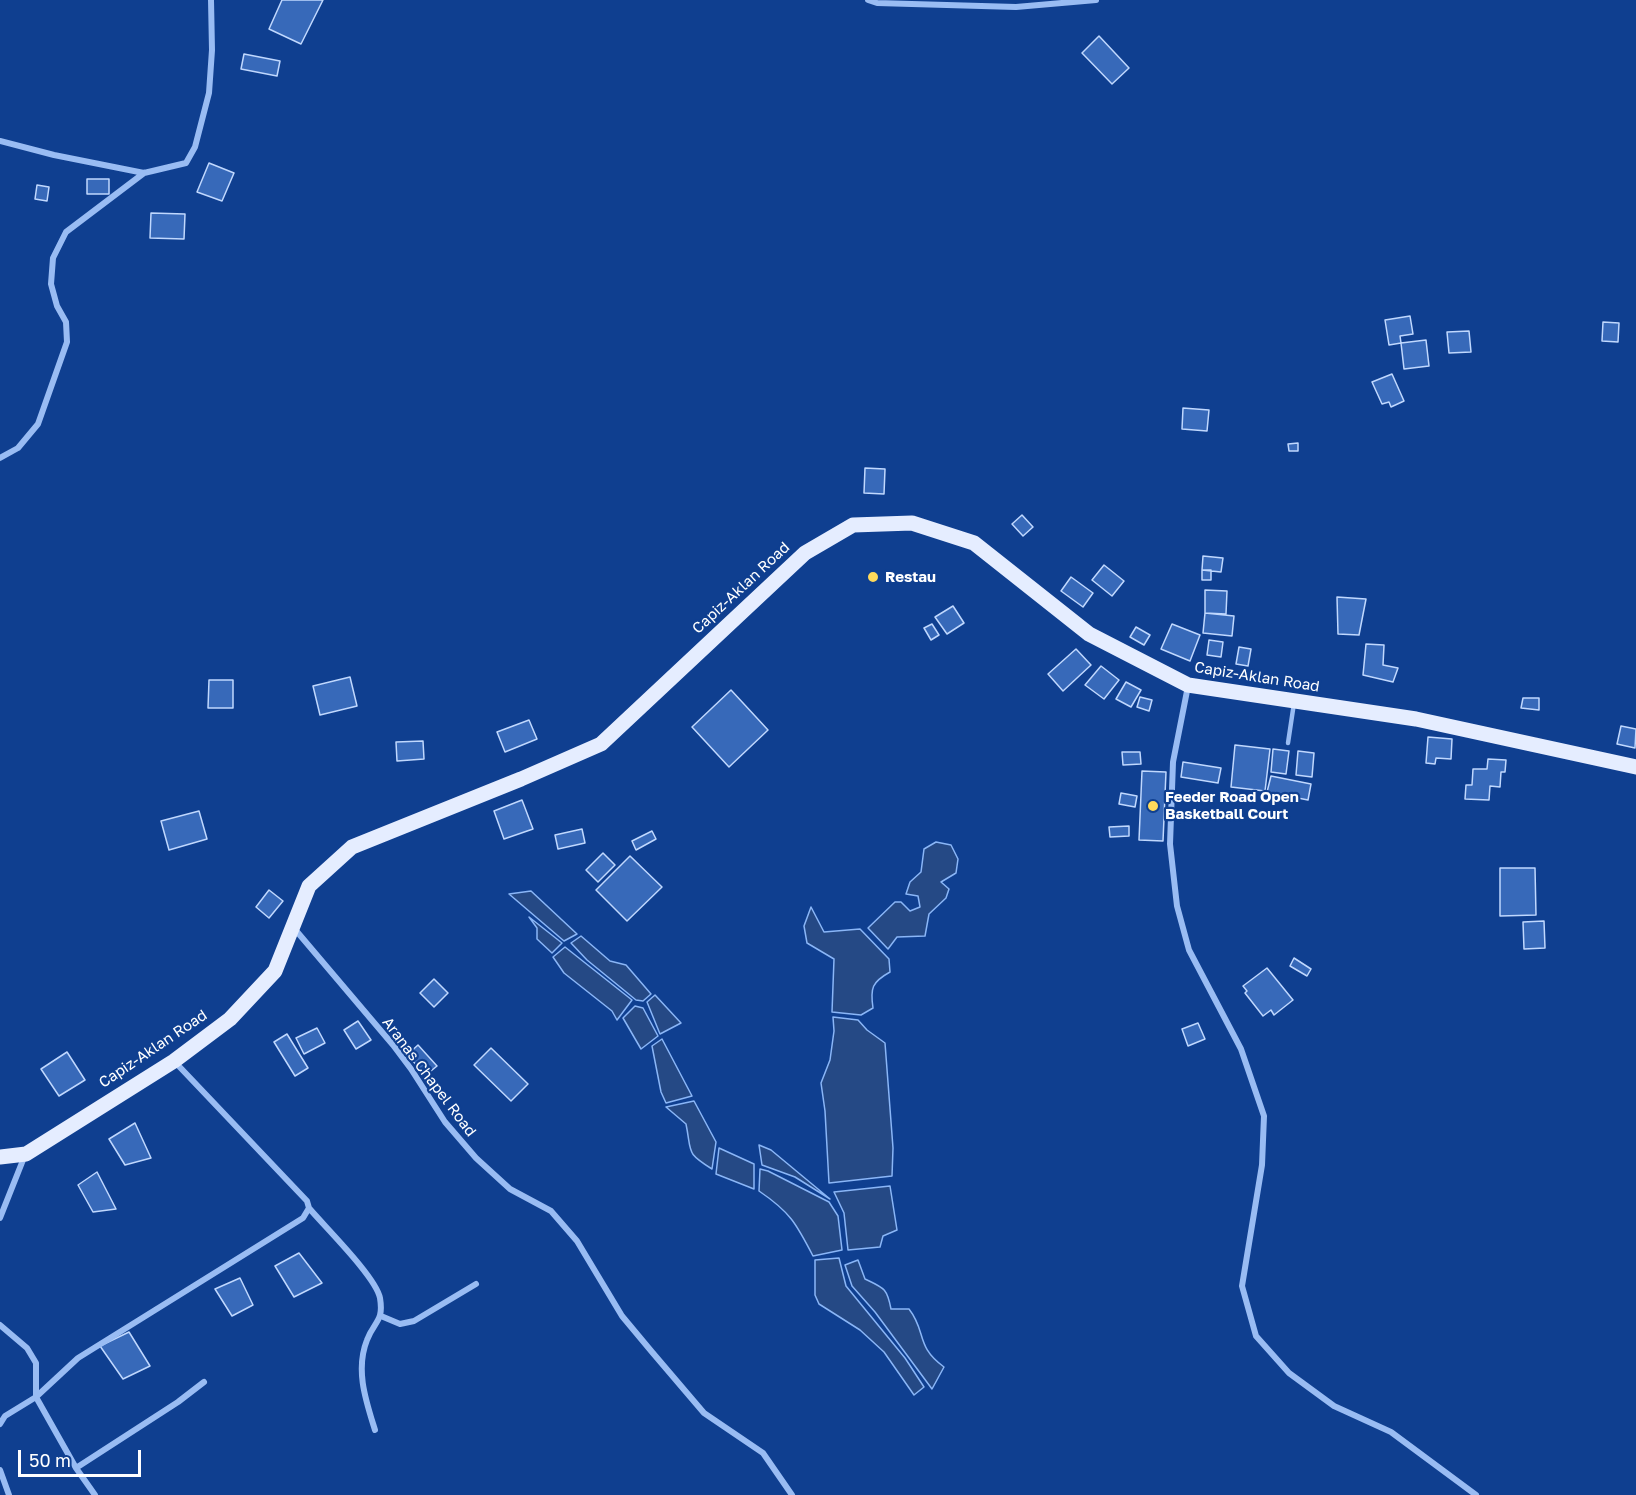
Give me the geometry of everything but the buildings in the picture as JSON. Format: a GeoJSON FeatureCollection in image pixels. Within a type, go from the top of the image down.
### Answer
{"type":"FeatureCollection","features":[{"type":"Feature","properties":{"kind":"main road","name":"Capiz-Aklan Road"},"geometry":{"type":"LineString","coordinates":[[0,1157],[26,1155],[174,1060],[230,1019],[275,971],[309,886],[352,847],[601,744],[805,553],[853,525],[912,523],[974,543],[1089,634],[1188,685],[1416,719],[1636,767]]}},
{"type":"Feature","properties":{"kind":"street"},"geometry":{"type":"LineString","coordinates":[[0,458],[18,448],[38,424],[68,342],[66,322],[57,306],[51,284],[53,258],[66,232],[144,173],[186,163],[195,147],[209,93],[212,50],[211,0]]}},
{"type":"Feature","properties":{"kind":"street"},"geometry":{"type":"LineString","coordinates":[[868,0],[877,3],[1016,7],[1096,0]]}},
{"type":"Feature","properties":{"kind":"street"},"geometry":{"type":"LineString","coordinates":[[0,141],[54,155],[144,173]]}},
{"type":"Feature","properties":{"kind":"street"},"geometry":{"type":"LineString","coordinates":[[1188,685],[1173,762],[1170,844],[1177,906],[1189,950],[1241,1048],[1264,1116],[1262,1165],[1242,1286],[1256,1336],[1289,1373],[1334,1406],[1391,1432],[1476,1495]]}},
{"type":"Feature","properties":{"kind":"street","name":"Aranas Chapel Road"},"geometry":{"type":"LineString","coordinates":[[293,926],[393,1045],[445,1122],[468,1149],[510,1189],[551,1210],[577,1240],[622,1316],[652,1352],[704,1413],[763,1453],[792,1495]]}},
{"type":"Feature","properties":{"kind":"street"},"geometry":{"type":"LineString","coordinates":[[174,1060],[307,1201],[309,1208],[373,1281],[380,1296],[381,1316],[366,1340],[361,1373],[364,1395],[375,1430]]}},
{"type":"Feature","properties":{"kind":"street"},"geometry":{"type":"LineString","coordinates":[[0,1218],[26,1155]]}},
{"type":"Feature","properties":{"kind":"street"},"geometry":{"type":"LineString","coordinates":[[0,1424],[6,1416],[36,1397],[78,1358],[303,1218],[309,1208]]}},
{"type":"Feature","properties":{"kind":"street"},"geometry":{"type":"LineString","coordinates":[[381,1316],[400,1324],[414,1321],[476,1284]]}},
{"type":"Feature","properties":{"kind":"street"},"geometry":{"type":"LineString","coordinates":[[0,1325],[27,1348],[36,1363],[36,1397],[76,1468],[95,1495]]}},
{"type":"Feature","properties":{"kind":"street"},"geometry":{"type":"LineString","coordinates":[[76,1468],[178,1402],[204,1382]]}},
{"type":"Feature","properties":{"kind":"street"},"geometry":{"type":"LineString","coordinates":[[0,1470],[9,1495]]}},
{"type":"Feature","properties":{"kind":"lane"},"geometry":{"type":"LineString","coordinates":[[1288,743],[1294,701]]}},
{"type":"Feature","properties":{"kind":"water"},"geometry":{"type":"Polygon","coordinates":[[[936,842],[951,845],[958,859],[956,873],[941,882],[949,889],[946,898],[929,914],[925,936],[897,937],[888,949],[868,928],[895,902],[901,902],[910,911],[920,907],[918,896],[906,894],[910,882],[921,872],[924,849],[936,842]]]}},
{"type":"Feature","properties":{"kind":"water"},"geometry":{"type":"Polygon","coordinates":[[[531,891],[577,934],[564,941],[509,894],[531,891]]]}},
{"type":"Feature","properties":{"kind":"water"},"geometry":{"type":"Polygon","coordinates":[[[811,907],[824,932],[860,929],[889,959],[890,972],[879,979],[872,990],[873,1008],[861,1015],[832,1012],[834,959],[807,943],[804,926],[811,907]]]}},
{"type":"Feature","properties":{"kind":"water"},"geometry":{"type":"Polygon","coordinates":[[[529,917],[562,943],[552,953],[537,939],[537,928],[529,917]]]}},
{"type":"Feature","properties":{"kind":"water"},"geometry":{"type":"Polygon","coordinates":[[[581,936],[610,961],[626,965],[651,994],[643,1001],[636,1000],[587,960],[571,943],[581,936]]]}},
{"type":"Feature","properties":{"kind":"water"},"geometry":{"type":"Polygon","coordinates":[[[565,947],[632,1000],[617,1020],[612,1011],[564,973],[553,957],[565,947]]]}},
{"type":"Feature","properties":{"kind":"water"},"geometry":{"type":"Polygon","coordinates":[[[655,995],[681,1023],[660,1034],[647,1002],[655,995]]]}},
{"type":"Feature","properties":{"kind":"water"},"geometry":{"type":"Polygon","coordinates":[[[635,1006],[643,1008],[658,1036],[641,1049],[623,1018],[635,1006]]]}},
{"type":"Feature","properties":{"kind":"water"},"geometry":{"type":"Polygon","coordinates":[[[833,1017],[858,1020],[885,1043],[893,1148],[892,1176],[829,1183],[821,1083],[830,1060],[834,1031],[833,1017]]]}},
{"type":"Feature","properties":{"kind":"water"},"geometry":{"type":"Polygon","coordinates":[[[662,1039],[692,1096],[666,1103],[661,1092],[652,1046],[662,1039]]]}},
{"type":"Feature","properties":{"kind":"water"},"geometry":{"type":"Polygon","coordinates":[[[694,1101],[716,1142],[712,1169],[693,1155],[686,1124],[666,1107],[694,1101]]]}},
{"type":"Feature","properties":{"kind":"water"},"geometry":{"type":"Polygon","coordinates":[[[759,1145],[771,1150],[830,1199],[795,1177],[762,1165],[759,1145]]]}},
{"type":"Feature","properties":{"kind":"water"},"geometry":{"type":"Polygon","coordinates":[[[719,1148],[754,1164],[754,1189],[716,1174],[719,1148]]]}},
{"type":"Feature","properties":{"kind":"water"},"geometry":{"type":"Polygon","coordinates":[[[760,1169],[829,1202],[838,1216],[842,1250],[813,1256],[791,1219],[778,1205],[759,1191],[760,1169]]]}},
{"type":"Feature","properties":{"kind":"water"},"geometry":{"type":"Polygon","coordinates":[[[890,1186],[897,1230],[883,1236],[880,1247],[848,1250],[844,1213],[834,1192],[890,1186]]]}},
{"type":"Feature","properties":{"kind":"water"},"geometry":{"type":"Polygon","coordinates":[[[839,1258],[846,1286],[905,1358],[924,1387],[914,1395],[884,1352],[860,1330],[819,1304],[815,1295],[815,1260],[839,1258]]]}},
{"type":"Feature","properties":{"kind":"water"},"geometry":{"type":"Polygon","coordinates":[[[858,1260],[865,1279],[881,1287],[888,1297],[891,1309],[909,1309],[929,1352],[944,1367],[932,1389],[875,1312],[852,1286],[845,1265],[858,1260]]]}},
{"type":"Feature","properties":{"kind":"place","name":"Restau"},"geometry":{"type":"Point","coordinates":[873,577]}},
{"type":"Feature","properties":{"kind":"place","name":"Feeder Road Open Basketball Court"},"geometry":{"type":"Point","coordinates":[1153,806]}}]}
